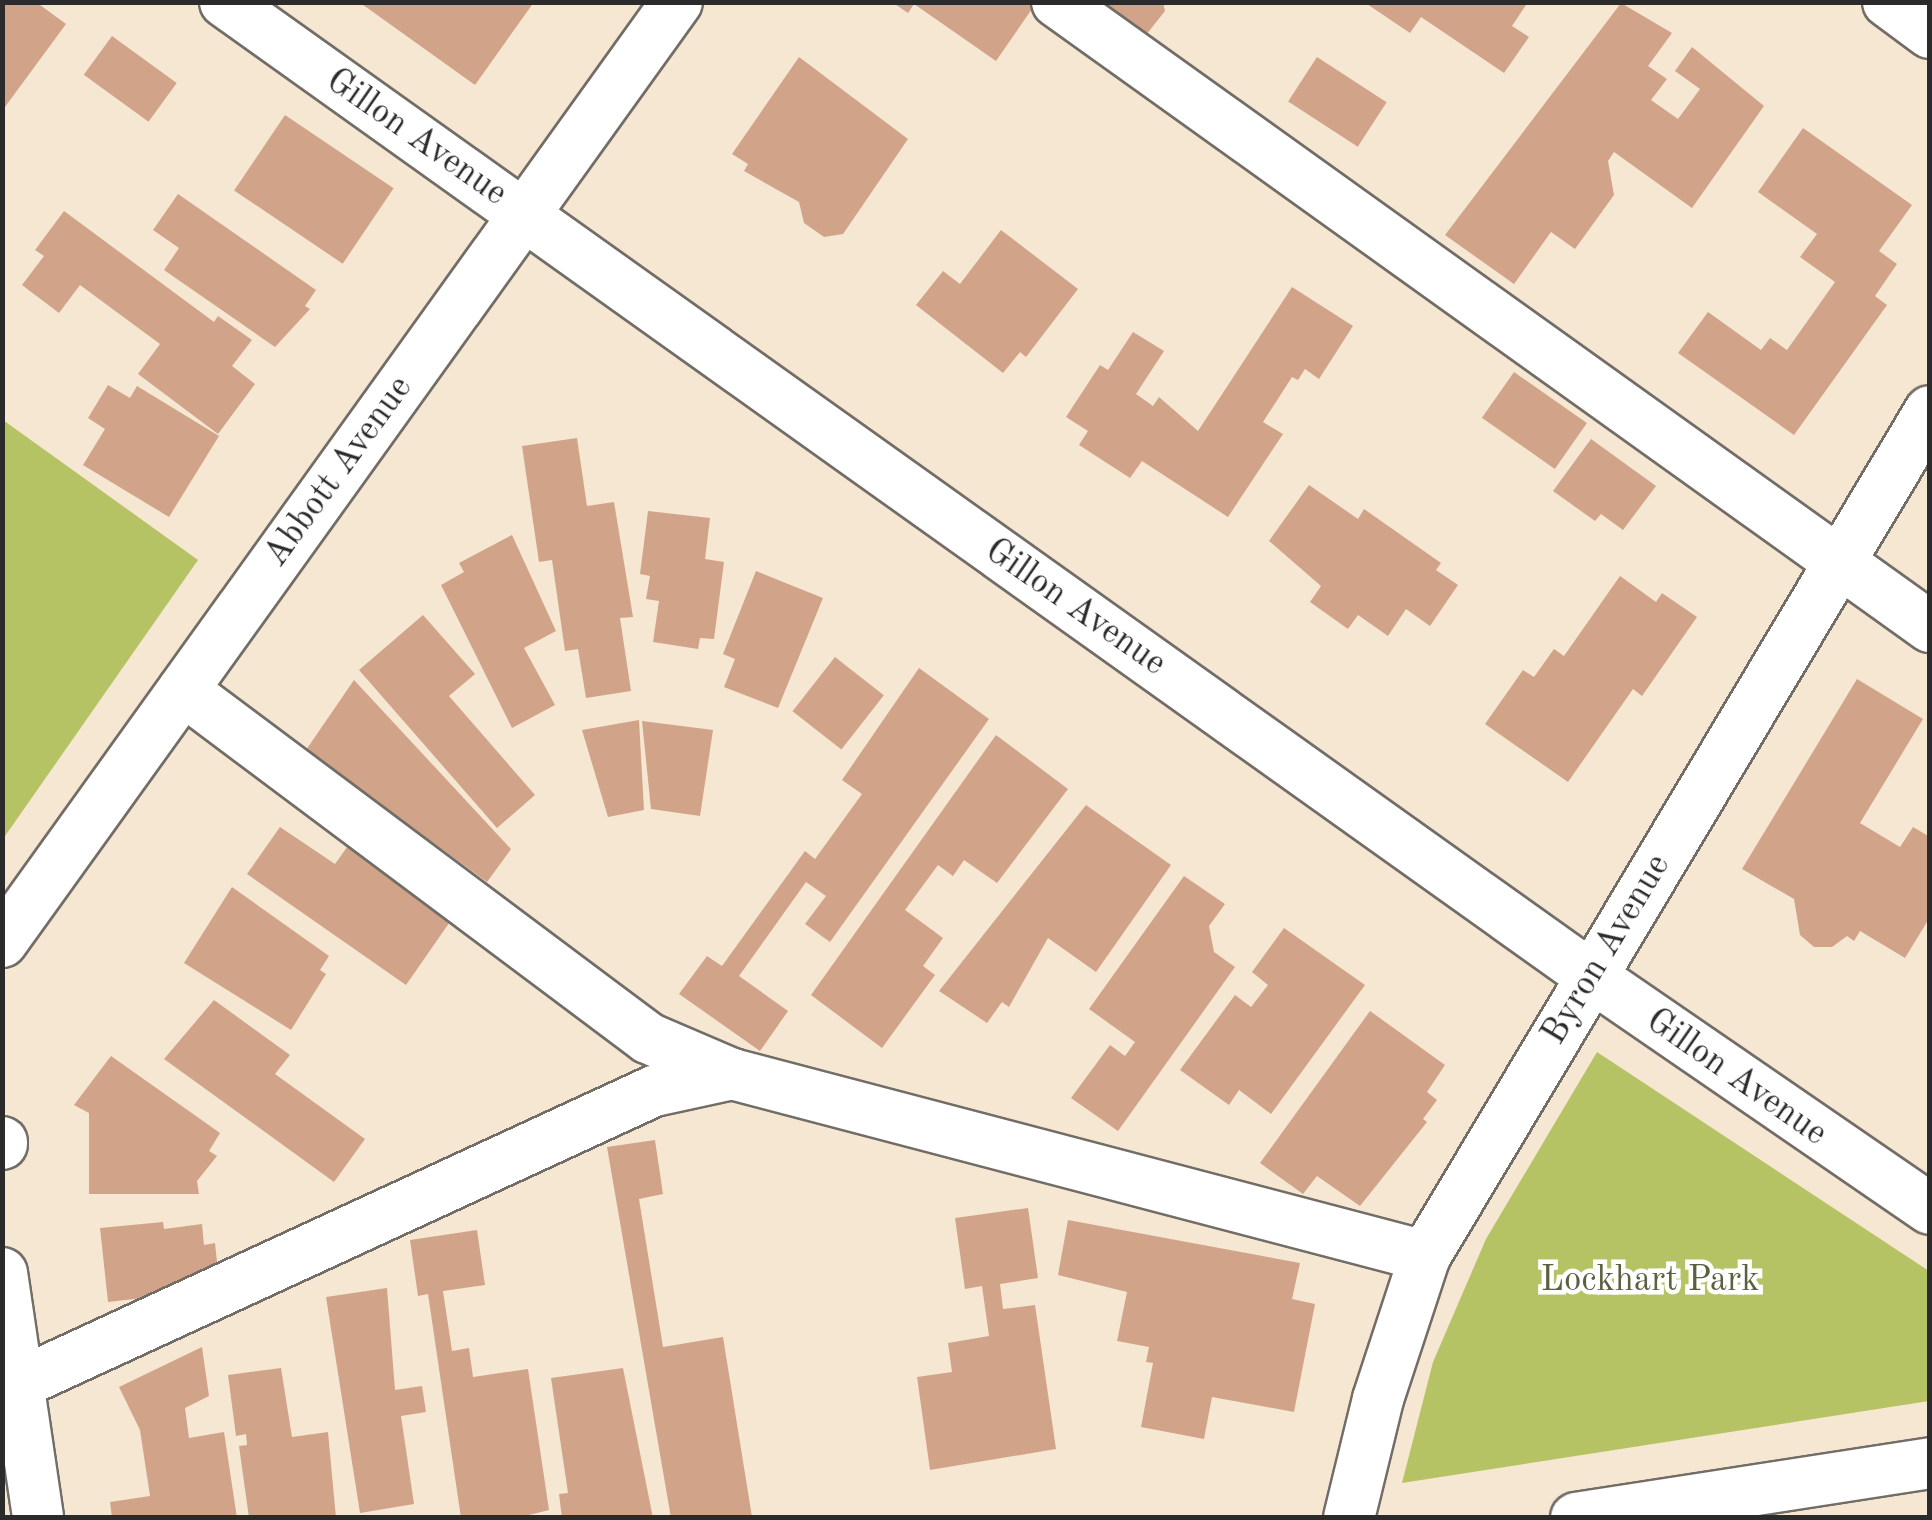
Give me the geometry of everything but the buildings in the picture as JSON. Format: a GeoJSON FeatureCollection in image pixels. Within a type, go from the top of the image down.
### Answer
{"type":"FeatureCollection","features":[{"type":"Feature","properties":{"kind":"street","name":"Gillon Avenue"},"geometry":{"type":"LineString","coordinates":[[225,2],[1591,976],[1930,1209]]}},
{"type":"Feature","properties":{"kind":"street","name":"Abbott Avenue"},"geometry":{"type":"LineString","coordinates":[[2,942],[676,2]]}},
{"type":"Feature","properties":{"kind":"street"},"geometry":{"type":"LineString","coordinates":[[1057,2],[1836,565],[1930,626]]}},
{"type":"Feature","properties":{"kind":"street"},"geometry":{"type":"LineString","coordinates":[[1888,2],[1930,33]]}},
{"type":"Feature","properties":{"kind":"street","name":"Byron Avenue"},"geometry":{"type":"LineString","coordinates":[[1349,1518],[1378,1399],[1426,1256],[1930,410]]}},
{"type":"Feature","properties":{"kind":"street"},"geometry":{"type":"LineString","coordinates":[[183,690],[648,1038],[732,1074],[1426,1256]]}},
{"type":"Feature","properties":{"kind":"street"},"geometry":{"type":"LineString","coordinates":[[18,1384],[654,1091],[732,1074]]}},
{"type":"Feature","properties":{"kind":"street"},"geometry":{"type":"LineString","coordinates":[[2,1272],[38,1518]]}},
{"type":"Feature","properties":{"kind":"street"},"geometry":{"type":"LineString","coordinates":[[1576,1518],[1930,1462]]}},
{"type":"Feature","properties":{"kind":"green space"},"geometry":{"type":"Polygon","coordinates":[[[3,420],[198,560],[3,839],[3,420]]]}},
{"type":"Feature","properties":{"kind":"green space","name":"Lockhart Park"},"geometry":{"type":"Polygon","coordinates":[[[1597,1052],[1929,1271],[1929,1401],[1402,1483],[1433,1362],[1486,1239],[1597,1052]]]}}]}
